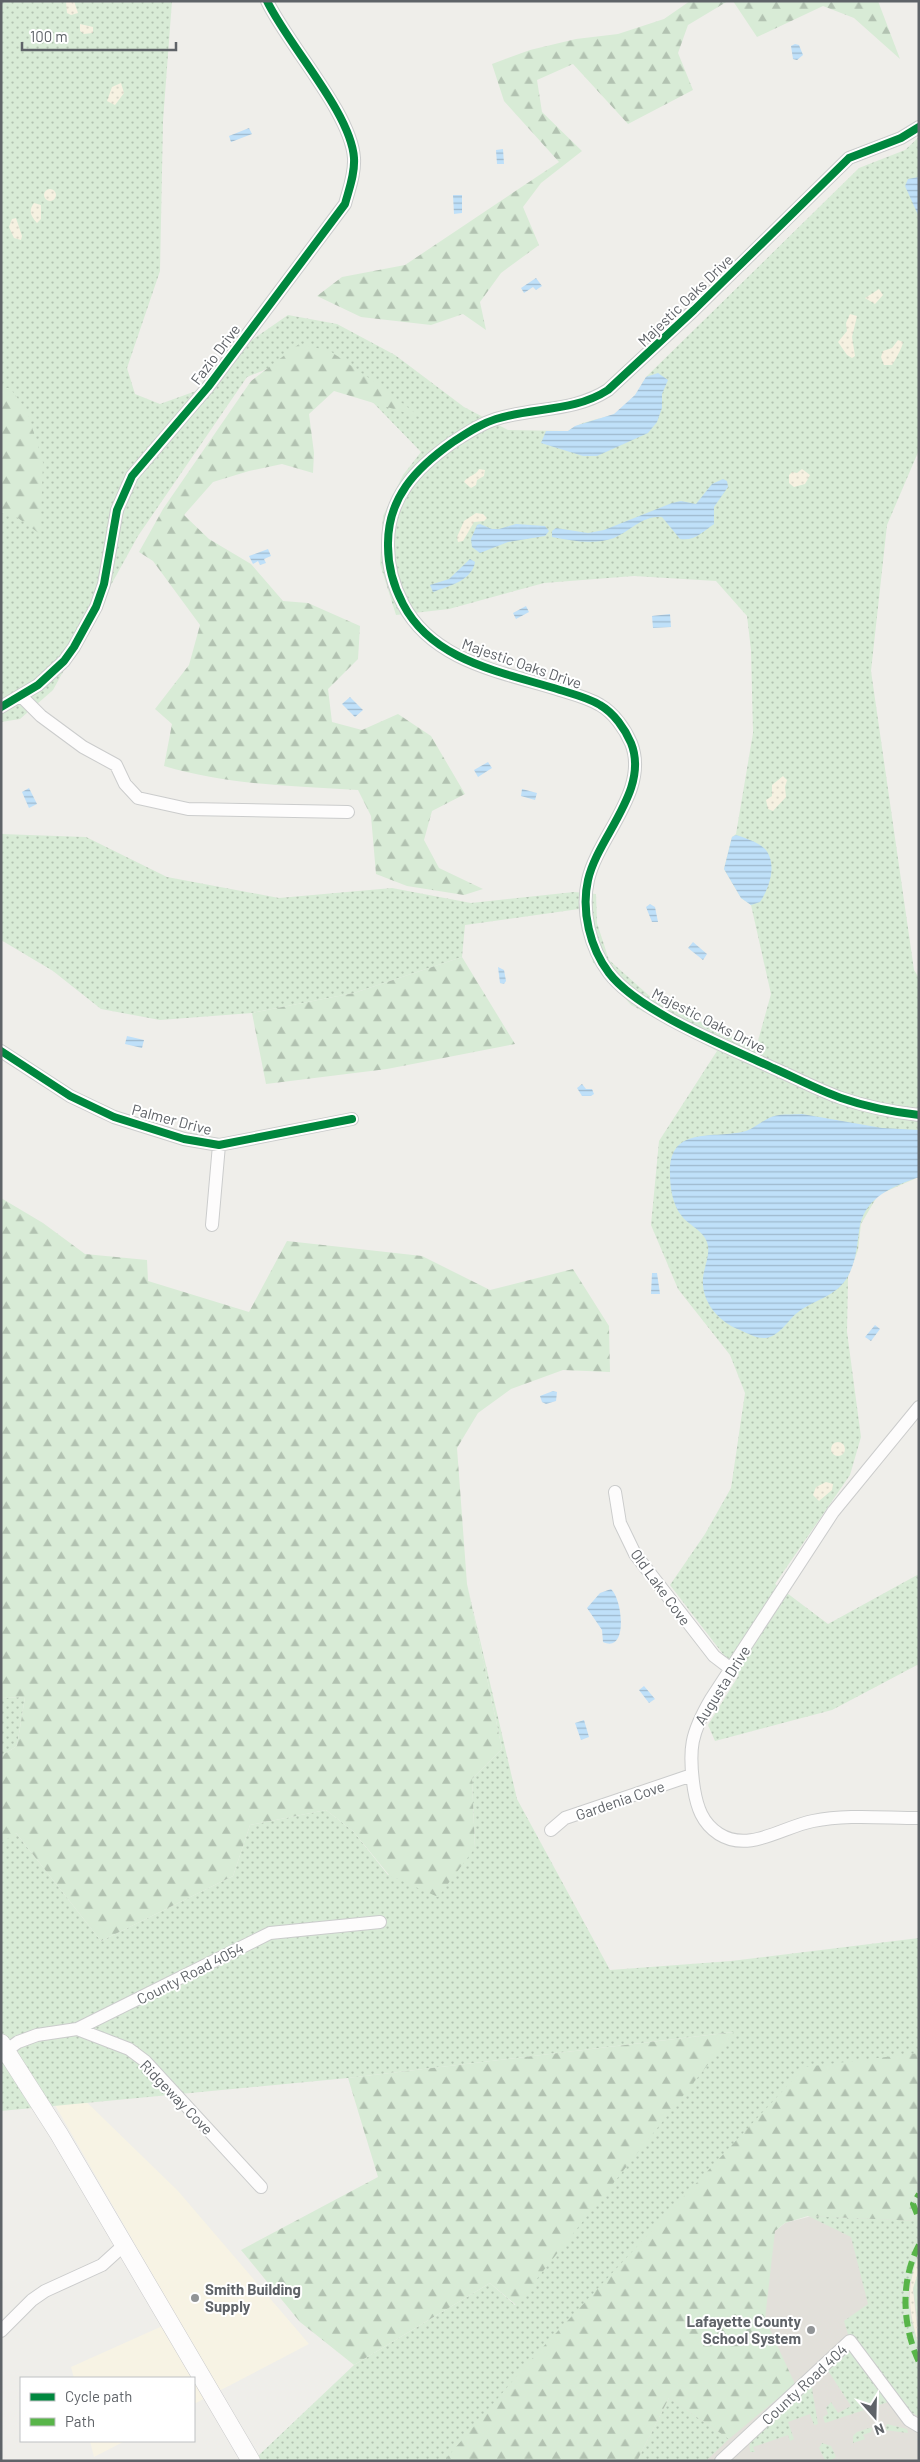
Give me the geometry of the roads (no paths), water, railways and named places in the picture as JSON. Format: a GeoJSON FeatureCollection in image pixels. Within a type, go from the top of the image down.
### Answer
{"type":"FeatureCollection","features":[{"type":"Feature","properties":{"kind":"main road"},"geometry":{"type":"LineString","coordinates":[[4,2047],[124,2245],[251,2461]]}},
{"type":"Feature","properties":{"kind":"street","name":"Fazio Drive"},"geometry":{"type":"LineString","coordinates":[[1,707],[38,686],[64,661],[96,607],[104,584],[117,510],[132,476],[208,387],[345,204],[352,179],[354,158],[346,129],[267,1]]}},
{"type":"Feature","properties":{"kind":"street","name":"Majestic Oaks Drive"},"geometry":{"type":"LineString","coordinates":[[919,127],[901,138],[849,158],[694,310],[608,390],[594,399],[578,405],[498,418],[480,425],[422,465],[404,487],[393,508],[388,541],[390,575],[408,613],[426,636],[445,650],[474,662],[600,704],[624,729],[636,761],[634,780],[591,872],[586,902],[592,939],[598,956],[610,974],[630,993],[664,1015],[754,1059],[838,1097],[887,1112],[919,1115]]}},
{"type":"Feature","properties":{"kind":"street"},"geometry":{"type":"LineString","coordinates":[[20,696],[41,716],[84,747],[116,765],[125,784],[138,798],[188,809],[348,812]]}},
{"type":"Feature","properties":{"kind":"street","name":"Palmer Drive"},"geometry":{"type":"LineString","coordinates":[[1,1051],[70,1096],[114,1117],[184,1139],[220,1145],[352,1120]]}},
{"type":"Feature","properties":{"kind":"street"},"geometry":{"type":"LineString","coordinates":[[212,1225],[220,1145]]}},
{"type":"Feature","properties":{"kind":"street","name":"Augusta Drive"},"geometry":{"type":"LineString","coordinates":[[919,1407],[833,1512],[696,1723],[691,1740],[692,1775],[697,1806],[704,1820],[726,1838],[742,1842],[812,1821],[844,1818],[919,1818]]}},
{"type":"Feature","properties":{"kind":"street","name":"Old Lake Cove"},"geometry":{"type":"LineString","coordinates":[[615,1492],[620,1523],[635,1554],[714,1656],[731,1669]]}},
{"type":"Feature","properties":{"kind":"street","name":"Gardenia Cove"},"geometry":{"type":"LineString","coordinates":[[551,1830],[565,1818],[692,1775]]}},
{"type":"Feature","properties":{"kind":"street","name":"County Road 4054"},"geometry":{"type":"LineString","coordinates":[[4,2047],[37,2035],[77,2029],[270,1933],[380,1922]]}},
{"type":"Feature","properties":{"kind":"street","name":"Ridgeway Cove"},"geometry":{"type":"LineString","coordinates":[[77,2029],[129,2049],[144,2061],[261,2187]]}},
{"type":"Feature","properties":{"kind":"street"},"geometry":{"type":"LineString","coordinates":[[1,2331],[32,2300],[44,2291],[102,2265],[124,2245]]}},
{"type":"Feature","properties":{"kind":"street","name":"County Road 404"},"geometry":{"type":"LineString","coordinates":[[721,2461],[850,2340],[909,2420],[919,2426]]}},
{"type":"Feature","properties":{"kind":"water"},"geometry":{"type":"Polygon","coordinates":[[[799,45],[803,55],[797,60],[793,59],[791,46],[799,45]]]}},
{"type":"Feature","properties":{"kind":"water"},"geometry":{"type":"Polygon","coordinates":[[[249,128],[252,134],[231,142],[229,136],[249,128]]]}},
{"type":"Feature","properties":{"kind":"water"},"geometry":{"type":"Polygon","coordinates":[[[503,149],[504,164],[497,164],[496,150],[503,149]]]}},
{"type":"Feature","properties":{"kind":"water"},"geometry":{"type":"Polygon","coordinates":[[[919,177],[919,217],[905,186],[908,179],[919,177]]]}},
{"type":"Feature","properties":{"kind":"water"},"geometry":{"type":"Polygon","coordinates":[[[453,195],[462,195],[462,213],[454,214],[453,195]]]}},
{"type":"Feature","properties":{"kind":"water"},"geometry":{"type":"Polygon","coordinates":[[[536,278],[542,286],[536,290],[533,287],[524,293],[521,288],[536,278]]]}},
{"type":"Feature","properties":{"kind":"water"},"geometry":{"type":"Polygon","coordinates":[[[658,373],[668,380],[662,394],[662,408],[657,422],[648,433],[597,456],[583,456],[541,443],[546,431],[568,431],[575,426],[614,414],[635,395],[646,377],[658,373]]]}},
{"type":"Feature","properties":{"kind":"water"},"geometry":{"type":"Polygon","coordinates":[[[723,479],[727,481],[728,487],[714,507],[714,524],[690,539],[680,539],[662,517],[649,518],[620,535],[606,540],[583,542],[552,537],[552,531],[556,528],[588,533],[604,530],[672,503],[681,501],[696,504],[712,484],[723,479]]]}},
{"type":"Feature","properties":{"kind":"water"},"geometry":{"type":"Polygon","coordinates":[[[480,524],[492,529],[516,524],[545,526],[549,531],[545,536],[508,542],[480,553],[472,547],[471,539],[477,525],[480,524]]]}},
{"type":"Feature","properties":{"kind":"water"},"geometry":{"type":"Polygon","coordinates":[[[268,549],[271,556],[264,559],[266,563],[260,565],[258,561],[253,564],[249,556],[268,549]]]}},
{"type":"Feature","properties":{"kind":"water"},"geometry":{"type":"Polygon","coordinates":[[[470,559],[475,562],[469,574],[452,585],[433,592],[430,585],[449,579],[470,559]]]}},
{"type":"Feature","properties":{"kind":"water"},"geometry":{"type":"Polygon","coordinates":[[[526,606],[529,612],[516,619],[513,613],[526,606]]]}},
{"type":"Feature","properties":{"kind":"water"},"geometry":{"type":"Polygon","coordinates":[[[670,614],[671,627],[653,628],[652,616],[670,614]]]}},
{"type":"Feature","properties":{"kind":"water"},"geometry":{"type":"Polygon","coordinates":[[[350,697],[363,710],[355,717],[342,704],[350,697]]]}},
{"type":"Feature","properties":{"kind":"water"},"geometry":{"type":"Polygon","coordinates":[[[488,762],[492,768],[478,777],[474,770],[488,762]]]}},
{"type":"Feature","properties":{"kind":"water"},"geometry":{"type":"Polygon","coordinates":[[[29,788],[37,804],[29,808],[22,792],[29,788]]]}},
{"type":"Feature","properties":{"kind":"water"},"geometry":{"type":"Polygon","coordinates":[[[522,789],[537,793],[535,800],[521,796],[522,789]]]}},
{"type":"Feature","properties":{"kind":"water"},"geometry":{"type":"Polygon","coordinates":[[[736,835],[751,840],[765,849],[771,862],[771,876],[766,890],[760,902],[751,905],[741,898],[724,869],[732,837],[736,835]]]}},
{"type":"Feature","properties":{"kind":"water"},"geometry":{"type":"Polygon","coordinates":[[[650,904],[655,907],[658,922],[652,922],[646,907],[650,904]]]}},
{"type":"Feature","properties":{"kind":"water"},"geometry":{"type":"Polygon","coordinates":[[[693,942],[707,954],[703,960],[688,948],[693,942]]]}},
{"type":"Feature","properties":{"kind":"water"},"geometry":{"type":"Polygon","coordinates":[[[498,967],[504,970],[506,981],[504,984],[500,983],[498,967]]]}},
{"type":"Feature","properties":{"kind":"water"},"geometry":{"type":"Polygon","coordinates":[[[127,1036],[144,1040],[142,1048],[125,1044],[127,1036]]]}},
{"type":"Feature","properties":{"kind":"water"},"geometry":{"type":"Polygon","coordinates":[[[582,1084],[586,1089],[592,1089],[594,1094],[582,1096],[577,1088],[582,1084]]]}},
{"type":"Feature","properties":{"kind":"water"},"geometry":{"type":"Polygon","coordinates":[[[802,1114],[882,1128],[919,1130],[919,1177],[891,1188],[875,1199],[869,1207],[860,1225],[851,1270],[838,1289],[797,1313],[774,1335],[759,1338],[725,1322],[708,1303],[703,1287],[708,1253],[707,1243],[700,1231],[678,1211],[672,1196],[671,1159],[676,1148],[684,1141],[695,1137],[746,1131],[773,1116],[802,1114]]]}},
{"type":"Feature","properties":{"kind":"water"},"geometry":{"type":"Polygon","coordinates":[[[652,1273],[657,1273],[660,1294],[651,1294],[652,1273]]]}},
{"type":"Feature","properties":{"kind":"water"},"geometry":{"type":"Polygon","coordinates":[[[875,1325],[880,1329],[871,1341],[865,1337],[875,1325]]]}},
{"type":"Feature","properties":{"kind":"water"},"geometry":{"type":"Polygon","coordinates":[[[553,1391],[557,1392],[556,1401],[546,1404],[542,1402],[540,1396],[553,1391]]]}},
{"type":"Feature","properties":{"kind":"water"},"geometry":{"type":"Polygon","coordinates":[[[611,1589],[618,1604],[621,1624],[620,1633],[611,1644],[603,1642],[602,1630],[587,1608],[600,1593],[611,1589]]]}},
{"type":"Feature","properties":{"kind":"water"},"geometry":{"type":"Polygon","coordinates":[[[644,1686],[655,1699],[649,1703],[639,1690],[644,1686]]]}},
{"type":"Feature","properties":{"kind":"water"},"geometry":{"type":"Polygon","coordinates":[[[584,1720],[589,1737],[581,1740],[575,1723],[584,1720]]]}},
{"type":"Feature","properties":{"kind":"place","name":"Smith Building Supply"},"geometry":{"type":"Point","coordinates":[195,2298]}},
{"type":"Feature","properties":{"kind":"place","name":"Lafayette County School System"},"geometry":{"type":"Point","coordinates":[811,2330]}}]}
